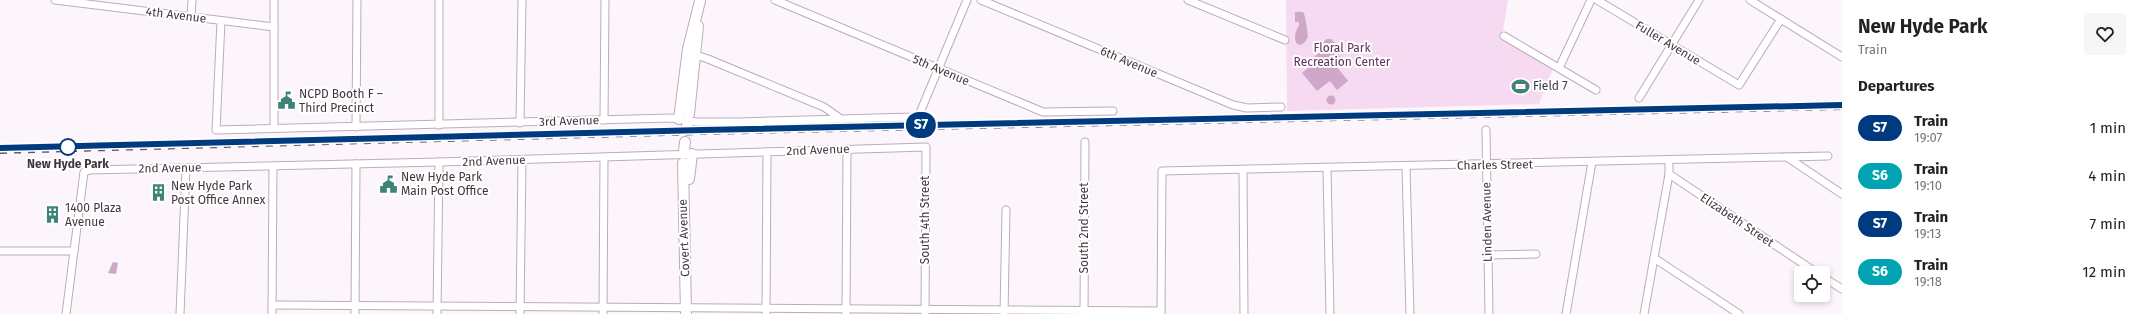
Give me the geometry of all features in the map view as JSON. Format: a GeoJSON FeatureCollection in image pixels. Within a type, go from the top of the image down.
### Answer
{"type":"FeatureCollection","features":[{"type":"Feature","properties":{"kind":"main road"},"geometry":{"type":"LineString","coordinates":[[689,114],[696,55],[700,0]]}},
{"type":"Feature","properties":{"kind":"main road"},"geometry":{"type":"LineString","coordinates":[[679,119],[688,49],[700,0]]}},
{"type":"Feature","properties":{"kind":"main road"},"geometry":{"type":"LineString","coordinates":[[685,269],[689,238],[689,174],[687,149]]}},
{"type":"Feature","properties":{"kind":"main road","name":"Covert Avenue"},"geometry":{"type":"LineString","coordinates":[[682,163],[686,311]]}},
{"type":"Feature","properties":{"kind":"street","name":"4th Avenue"},"geometry":{"type":"LineString","coordinates":[[55,0],[110,3],[191,17],[274,27]]}},
{"type":"Feature","properties":{"kind":"street"},"geometry":{"type":"LineString","coordinates":[[191,17],[192,0]]}},
{"type":"Feature","properties":{"kind":"street"},"geometry":{"type":"LineString","coordinates":[[274,0],[274,128]]}},
{"type":"Feature","properties":{"kind":"street"},"geometry":{"type":"LineString","coordinates":[[356,127],[357,0]]}},
{"type":"Feature","properties":{"kind":"street"},"geometry":{"type":"LineString","coordinates":[[439,0],[439,125]]}},
{"type":"Feature","properties":{"kind":"street"},"geometry":{"type":"LineString","coordinates":[[520,122],[522,0]]}},
{"type":"Feature","properties":{"kind":"street"},"geometry":{"type":"LineString","coordinates":[[604,120],[605,0]]}},
{"type":"Feature","properties":{"kind":"street","name":"5th Avenue"},"geometry":{"type":"LineString","coordinates":[[775,0],[1043,112],[1113,111]]}},
{"type":"Feature","properties":{"kind":"street"},"geometry":{"type":"LineString","coordinates":[[939,69],[967,0]]}},
{"type":"Feature","properties":{"kind":"street","name":"6th Avenue"},"geometry":{"type":"LineString","coordinates":[[981,0],[1233,105],[1247,108],[1282,107]]}},
{"type":"Feature","properties":{"kind":"street"},"geometry":{"type":"LineString","coordinates":[[1188,0],[1285,40]]}},
{"type":"Feature","properties":{"kind":"street"},"geometry":{"type":"LineString","coordinates":[[1559,68],[1591,0]]}},
{"type":"Feature","properties":{"kind":"street","name":"Fuller Avenue"},"geometry":{"type":"LineString","coordinates":[[1597,0],[1739,85],[1781,19]]}},
{"type":"Feature","properties":{"kind":"street"},"geometry":{"type":"LineString","coordinates":[[1639,98],[1698,0]]}},
{"type":"Feature","properties":{"kind":"street"},"geometry":{"type":"LineString","coordinates":[[1750,0],[1842,58]]}},
{"type":"Feature","properties":{"kind":"street","name":"3rd Avenue"},"geometry":{"type":"LineString","coordinates":[[221,20],[216,130],[604,120],[679,119],[702,122],[912,117],[920,113],[939,69]]}},
{"type":"Feature","properties":{"kind":"street"},"geometry":{"type":"LineString","coordinates":[[1504,36],[1596,90]]}},
{"type":"Feature","properties":{"kind":"street"},"geometry":{"type":"LineString","coordinates":[[696,55],[824,107],[841,119]]}},
{"type":"Feature","properties":{"kind":"street","name":"Linden Avenue"},"geometry":{"type":"LineString","coordinates":[[1486,130],[1485,165],[1489,314]]}},
{"type":"Feature","properties":{"kind":"street","name":"South 2nd Street"},"geometry":{"type":"LineString","coordinates":[[1084,312],[1085,142]]}},
{"type":"Feature","properties":{"kind":"street","name":"2nd Avenue"},"geometry":{"type":"LineString","coordinates":[[74,251],[84,172],[104,169],[604,158],[687,149],[767,152],[905,147]]}},
{"type":"Feature","properties":{"kind":"street","name":"South 4th Street"},"geometry":{"type":"LineString","coordinates":[[905,147],[926,147],[925,312]]}},
{"type":"Feature","properties":{"kind":"street"},"geometry":{"type":"LineString","coordinates":[[846,311],[847,149]]}},
{"type":"Feature","properties":{"kind":"street"},"geometry":{"type":"LineString","coordinates":[[766,311],[767,152]]}},
{"type":"Feature","properties":{"kind":"street","name":"Charles Street"},"geometry":{"type":"LineString","coordinates":[[1161,312],[1162,171],[1244,171],[1828,156]]}},
{"type":"Feature","properties":{"kind":"street"},"geometry":{"type":"LineString","coordinates":[[1787,157],[1842,194]]}},
{"type":"Feature","properties":{"kind":"street"},"geometry":{"type":"LineString","coordinates":[[603,311],[604,158]]}},
{"type":"Feature","properties":{"kind":"street"},"geometry":{"type":"LineString","coordinates":[[520,310],[522,160]]}},
{"type":"Feature","properties":{"kind":"street"},"geometry":{"type":"LineString","coordinates":[[1644,314],[1669,174],[1668,160]]}},
{"type":"Feature","properties":{"kind":"street"},"geometry":{"type":"LineString","coordinates":[[437,314],[439,162]]}},
{"type":"Feature","properties":{"kind":"street"},"geometry":{"type":"LineString","coordinates":[[1566,314],[1592,162]]}},
{"type":"Feature","properties":{"kind":"street"},"geometry":{"type":"LineString","coordinates":[[355,314],[356,164]]}},
{"type":"Feature","properties":{"kind":"street"},"geometry":{"type":"LineString","coordinates":[[272,314],[273,166]]}},
{"type":"Feature","properties":{"kind":"street"},"geometry":{"type":"LineString","coordinates":[[1406,167],[1410,314]]}},
{"type":"Feature","properties":{"kind":"street"},"geometry":{"type":"LineString","coordinates":[[180,314],[186,168]]}},
{"type":"Feature","properties":{"kind":"street"},"geometry":{"type":"LineString","coordinates":[[1327,169],[1330,314]]}},
{"type":"Feature","properties":{"kind":"street"},"geometry":{"type":"LineString","coordinates":[[1244,171],[1244,314]]}},
{"type":"Feature","properties":{"kind":"street","name":"Elizabeth Street"},"geometry":{"type":"LineString","coordinates":[[1669,174],[1807,266]]}},
{"type":"Feature","properties":{"kind":"street"},"geometry":{"type":"LineString","coordinates":[[1004,312],[1006,210]]}},
{"type":"Feature","properties":{"kind":"street"},"geometry":{"type":"LineString","coordinates":[[0,251],[74,251],[66,314]]}},
{"type":"Feature","properties":{"kind":"street"},"geometry":{"type":"LineString","coordinates":[[1488,255],[1536,254]]}},
{"type":"Feature","properties":{"kind":"street"},"geometry":{"type":"LineString","coordinates":[[1654,258],[1739,314]]}},
{"type":"Feature","properties":{"kind":"street"},"geometry":{"type":"LineString","coordinates":[[1830,282],[1842,290]]}},
{"type":"Feature","properties":{"kind":"street"},"geometry":{"type":"LineString","coordinates":[[272,305],[437,306],[520,310],[603,311],[1161,312]]}},
{"type":"Feature","properties":{"kind":"green space","name":"Floral Park Recreation Center"},"geometry":{"type":"Polygon","coordinates":[[[1286,0],[1508,0],[1502,37],[1553,68],[1539,104],[1287,111],[1286,0]]]}},
{"type":"Feature","properties":{"kind":"shaded area"},"geometry":{"type":"Polygon","coordinates":[[[1295,12],[1303,12],[1306,20],[1308,37],[1301,45],[1297,44],[1295,39],[1299,22],[1295,22],[1295,12]]]}},
{"type":"Feature","properties":{"kind":"shaded area"},"geometry":{"type":"Polygon","coordinates":[[[1327,39],[1331,39],[1335,43],[1335,50],[1343,60],[1337,67],[1348,81],[1337,90],[1330,81],[1317,91],[1302,73],[1315,62],[1314,57],[1321,51],[1322,43],[1327,39]]]}},
{"type":"Feature","properties":{"kind":"shaded area"},"geometry":{"type":"Polygon","coordinates":[[[1329,96],[1333,96],[1335,100],[1333,104],[1329,104],[1327,102],[1327,98],[1329,96]]]}},
{"type":"Feature","properties":{"kind":"shaded area"},"geometry":{"type":"Polygon","coordinates":[[[113,262],[118,263],[116,274],[108,273],[113,262]]]}},
{"type":"Feature","properties":{"kind":"railway"},"geometry":{"type":"LineString","coordinates":[[0,153],[702,134],[1842,109]]}},
{"type":"Feature","properties":{"kind":"train","name":"S7"},"geometry":{"type":"LineString","coordinates":[[0,148],[702,130],[1842,105]]}},
{"type":"Feature","properties":{"kind":"place","name":"Field 7"},"geometry":{"type":"Point","coordinates":[1520,86]}},
{"type":"Feature","properties":{"kind":"place","name":"NCPD Booth F – Third Precinct"},"geometry":{"type":"Point","coordinates":[286,101]}},
{"type":"Feature","properties":{"kind":"place","name":"New Hyde Park"},"geometry":{"type":"Point","coordinates":[68,147]}},
{"type":"Feature","properties":{"kind":"place","name":"New Hyde Park Main Post Office"},"geometry":{"type":"Point","coordinates":[388,184]}},
{"type":"Feature","properties":{"kind":"place","name":"New Hyde Park Post Office Annex"},"geometry":{"type":"Point","coordinates":[158,193]}},
{"type":"Feature","properties":{"kind":"place","name":"1400 Plaza Avenue"},"geometry":{"type":"Point","coordinates":[52,215]}}]}
